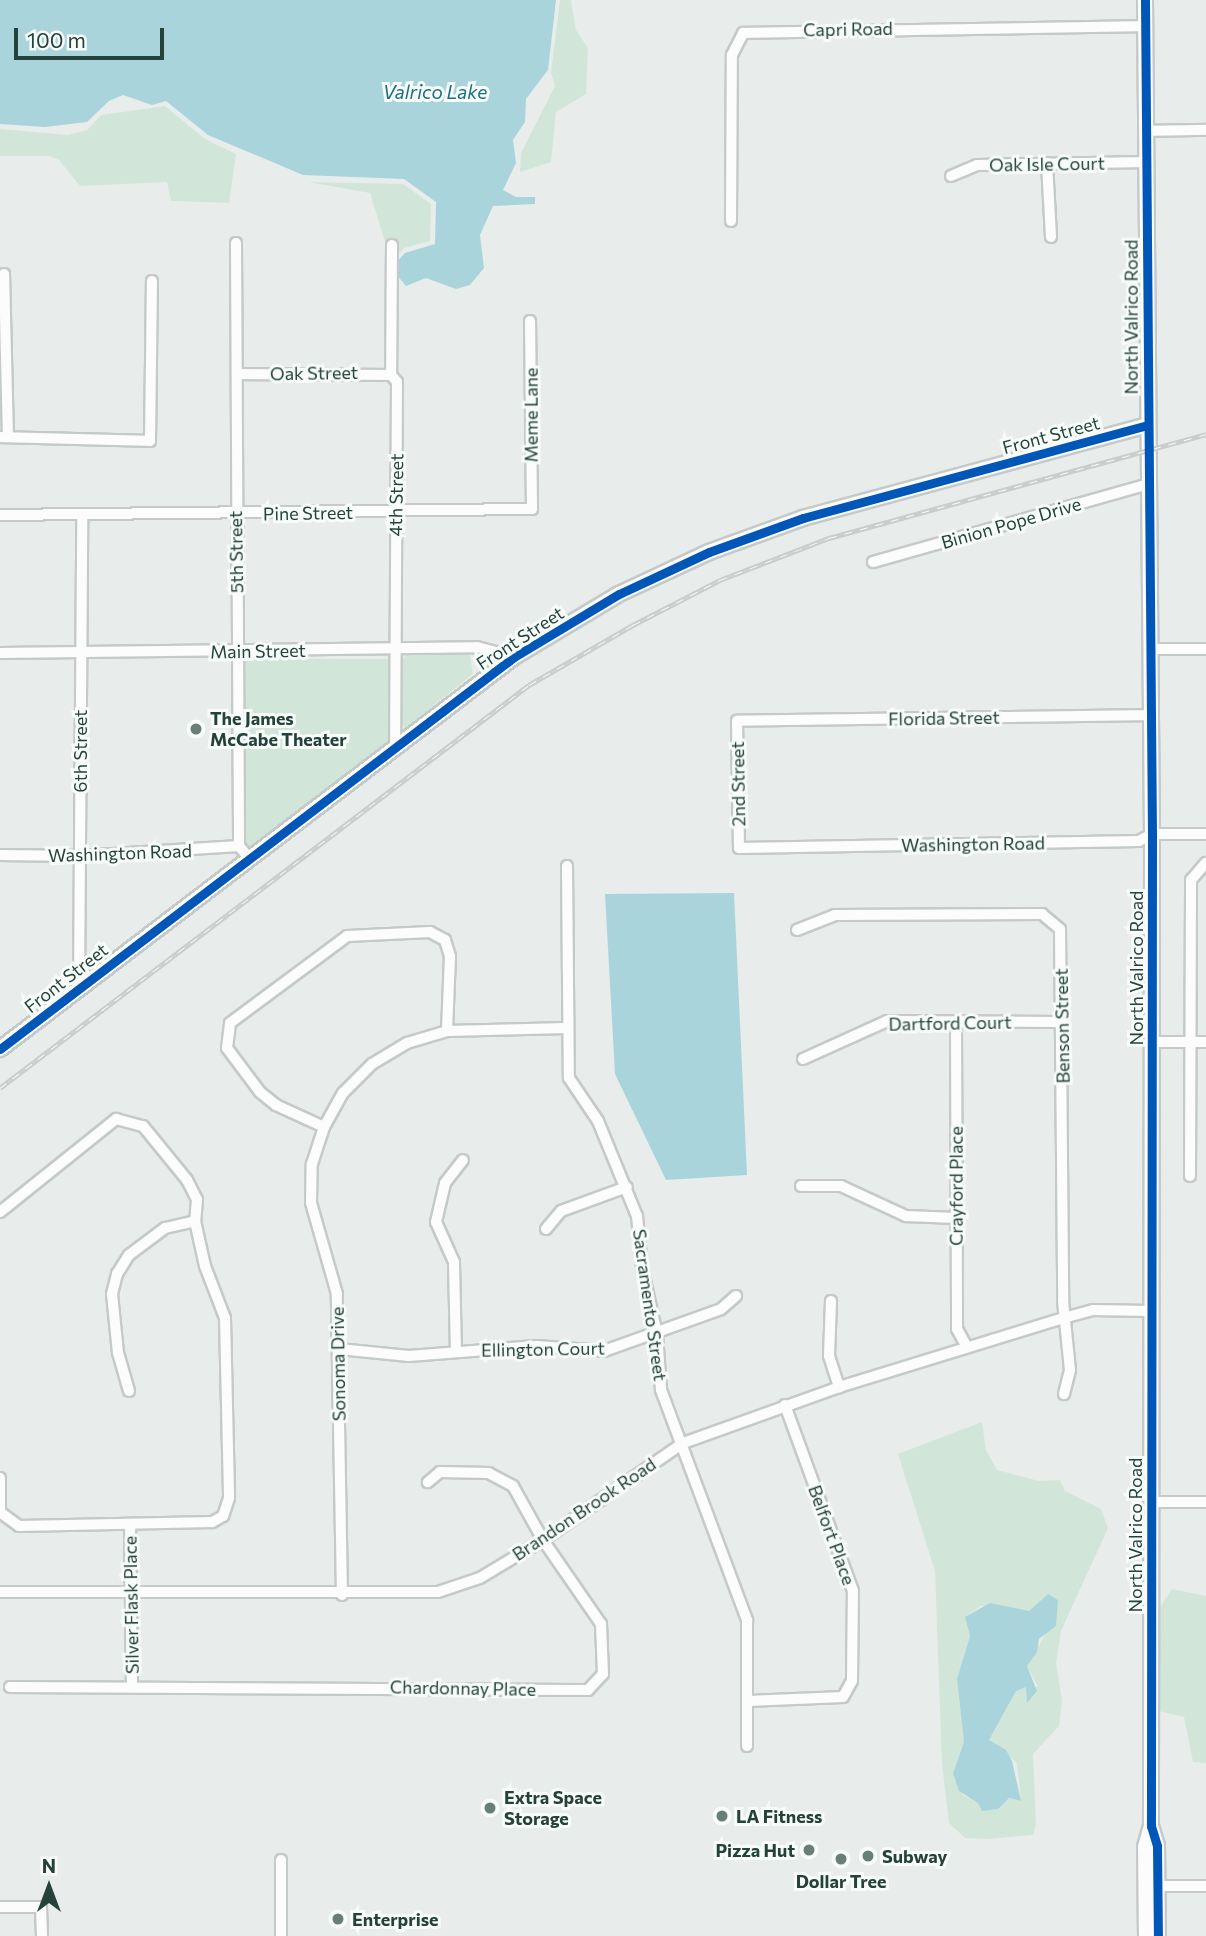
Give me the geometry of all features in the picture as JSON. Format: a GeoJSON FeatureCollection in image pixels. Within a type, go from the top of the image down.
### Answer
{"type":"FeatureCollection","features":[{"type":"Feature","properties":{"kind":"street","name":"North Valrico Road"},"geometry":{"type":"LineString","coordinates":[[1145,0],[1152,834],[1149,1311],[1151,1826],[1145,1847],[1146,1936]]}},
{"type":"Feature","properties":{"kind":"street","name":"Capri Road"},"geometry":{"type":"LineString","coordinates":[[731,221],[732,55],[743,33],[1145,26]]}},
{"type":"Feature","properties":{"kind":"street"},"geometry":{"type":"LineString","coordinates":[[1146,131],[1206,130]]}},
{"type":"Feature","properties":{"kind":"street","name":"Oak Isle Court"},"geometry":{"type":"LineString","coordinates":[[951,176],[977,165],[1146,162]]}},
{"type":"Feature","properties":{"kind":"street"},"geometry":{"type":"LineString","coordinates":[[1047,163],[1051,237]]}},
{"type":"Feature","properties":{"kind":"street","name":"5th Street"},"geometry":{"type":"LineString","coordinates":[[236,243],[235,515],[239,846]]}},
{"type":"Feature","properties":{"kind":"street","name":"4th Street"},"geometry":{"type":"LineString","coordinates":[[392,245],[391,375],[397,382],[395,746]]}},
{"type":"Feature","properties":{"kind":"street"},"geometry":{"type":"LineString","coordinates":[[4,274],[4,437],[150,441],[152,281]]}},
{"type":"Feature","properties":{"kind":"street","name":"Meme Lane"},"geometry":{"type":"LineString","coordinates":[[530,321],[532,509]]}},
{"type":"Feature","properties":{"kind":"street","name":"Oak Street"},"geometry":{"type":"LineString","coordinates":[[237,374],[391,375]]}},
{"type":"Feature","properties":{"kind":"street","name":"Front Street"},"geometry":{"type":"LineString","coordinates":[[0,1049],[514,657],[619,594],[709,552],[869,499],[1147,425]]}},
{"type":"Feature","properties":{"kind":"street","name":"Binion Pope Drive"},"geometry":{"type":"LineString","coordinates":[[873,562],[1148,484]]}},
{"type":"Feature","properties":{"kind":"street","name":"Pine Street"},"geometry":{"type":"LineString","coordinates":[[0,515],[235,515],[532,509]]}},
{"type":"Feature","properties":{"kind":"street","name":"6th Street"},"geometry":{"type":"LineString","coordinates":[[79,987],[79,653],[82,516]]}},
{"type":"Feature","properties":{"kind":"street","name":"Main Street"},"geometry":{"type":"LineString","coordinates":[[0,653],[477,647],[514,657]]}},
{"type":"Feature","properties":{"kind":"street"},"geometry":{"type":"LineString","coordinates":[[1150,649],[1206,649]]}},
{"type":"Feature","properties":{"kind":"street","name":"Florida Street"},"geometry":{"type":"LineString","coordinates":[[737,721],[1151,715]]}},
{"type":"Feature","properties":{"kind":"street","name":"2nd Street"},"geometry":{"type":"LineString","coordinates":[[737,721],[739,848]]}},
{"type":"Feature","properties":{"kind":"street","name":"Washington Road"},"geometry":{"type":"LineString","coordinates":[[739,848],[1139,841],[1152,834],[1206,834]]}},
{"type":"Feature","properties":{"kind":"street"},"geometry":{"type":"LineString","coordinates":[[239,846],[248,858]]}},
{"type":"Feature","properties":{"kind":"street","name":"Washington Road"},"geometry":{"type":"LineString","coordinates":[[0,855],[80,856],[239,846]]}},
{"type":"Feature","properties":{"kind":"street"},"geometry":{"type":"LineString","coordinates":[[1190,1176],[1191,880],[1203,864]]}},
{"type":"Feature","properties":{"kind":"street","name":"Sacramento Street"},"geometry":{"type":"LineString","coordinates":[[567,866],[566,1028],[569,1078],[598,1121],[638,1216],[642,1267],[657,1334],[662,1390],[747,1620],[747,1745]]}},
{"type":"Feature","properties":{"kind":"street","name":"Benson Street"},"geometry":{"type":"LineString","coordinates":[[797,930],[835,915],[1042,914],[1060,929],[1063,1301],[1067,1317],[1070,1370],[1064,1394]]}},
{"type":"Feature","properties":{"kind":"street"},"geometry":{"type":"LineString","coordinates":[[324,1127],[276,1105],[260,1092],[227,1048],[230,1023],[347,936],[430,932],[445,940],[450,956],[447,1031]]}},
{"type":"Feature","properties":{"kind":"street","name":"Dartford Court"},"geometry":{"type":"LineString","coordinates":[[803,1059],[887,1021],[1062,1022]]}},
{"type":"Feature","properties":{"kind":"street","name":"Crayford Place"},"geometry":{"type":"LineString","coordinates":[[956,1022],[957,1329],[967,1347]]}},
{"type":"Feature","properties":{"kind":"street","name":"Sonoma Drive"},"geometry":{"type":"LineString","coordinates":[[342,1595],[337,1294],[316,1236],[311,1203],[313,1164],[324,1127],[343,1093],[372,1063],[407,1042],[447,1031],[566,1028]]}},
{"type":"Feature","properties":{"kind":"street"},"geometry":{"type":"LineString","coordinates":[[1151,1042],[1206,1042]]}},
{"type":"Feature","properties":{"kind":"street"},"geometry":{"type":"LineString","coordinates":[[0,1212],[116,1119],[130,1119],[143,1126],[187,1180],[197,1200],[195,1221],[205,1266],[225,1318],[229,1498],[223,1516],[212,1522],[19,1526],[0,1512],[0,1478]]}},
{"type":"Feature","properties":{"kind":"street"},"geometry":{"type":"LineString","coordinates":[[456,1352],[454,1262],[436,1222],[445,1183],[463,1160]]}},
{"type":"Feature","properties":{"kind":"street"},"geometry":{"type":"LineString","coordinates":[[801,1186],[841,1186],[905,1216],[956,1218]]}},
{"type":"Feature","properties":{"kind":"street"},"geometry":{"type":"LineString","coordinates":[[546,1229],[561,1211],[627,1187]]}},
{"type":"Feature","properties":{"kind":"street"},"geometry":{"type":"LineString","coordinates":[[129,1391],[118,1353],[112,1294],[117,1274],[129,1255],[165,1228],[195,1221]]}},
{"type":"Feature","properties":{"kind":"street","name":"Ellington Court"},"geometry":{"type":"LineString","coordinates":[[340,1349],[409,1356],[537,1346],[604,1350],[657,1334],[721,1309],[736,1297]]}},
{"type":"Feature","properties":{"kind":"street"},"geometry":{"type":"LineString","coordinates":[[831,1301],[829,1356],[839,1387]]}},
{"type":"Feature","properties":{"kind":"street","name":"Brandon Brook Road"},"geometry":{"type":"LineString","coordinates":[[0,1592],[342,1595],[438,1592],[480,1578],[543,1540],[682,1443],[839,1387],[1067,1317],[1093,1311],[1149,1311]]}},
{"type":"Feature","properties":{"kind":"street","name":"Belfort Place"},"geometry":{"type":"LineString","coordinates":[[747,1700],[843,1697],[852,1681],[853,1591],[785,1405]]}},
{"type":"Feature","properties":{"kind":"street","name":"Chardonnay Place"},"geometry":{"type":"LineString","coordinates":[[10,1687],[132,1685],[588,1689],[603,1674],[601,1624],[543,1540],[513,1486],[489,1473],[440,1472],[428,1482]]}},
{"type":"Feature","properties":{"kind":"street"},"geometry":{"type":"LineString","coordinates":[[1150,1502],[1206,1502]]}},
{"type":"Feature","properties":{"kind":"street","name":"Silver Flask Place"},"geometry":{"type":"LineString","coordinates":[[130,1524],[132,1685]]}},
{"type":"Feature","properties":{"kind":"street","name":"North Valrico Road"},"geometry":{"type":"LineString","coordinates":[[1151,1826],[1157,1846],[1158,1936]]}},
{"type":"Feature","properties":{"kind":"street"},"geometry":{"type":"LineString","coordinates":[[281,1860],[281,1936]]}},
{"type":"Feature","properties":{"kind":"street"},"geometry":{"type":"LineString","coordinates":[[1157,1886],[1206,1886]]}},
{"type":"Feature","properties":{"kind":"street"},"geometry":{"type":"LineString","coordinates":[[0,1907],[41,1907],[42,1936]]}},
{"type":"Feature","properties":{"kind":"green space"},"geometry":{"type":"Polygon","coordinates":[[[560,0],[571,0],[576,30],[588,48],[586,94],[556,112],[551,162],[520,172],[521,153],[555,86],[551,73],[560,0]]]}},
{"type":"Feature","properties":{"kind":"green space"},"geometry":{"type":"Polygon","coordinates":[[[165,106],[205,139],[236,154],[229,203],[171,201],[167,182],[80,186],[59,160],[49,156],[0,156],[0,129],[68,135],[87,130],[101,115],[165,106]]]}},
{"type":"Feature","properties":{"kind":"green space"},"geometry":{"type":"Polygon","coordinates":[[[308,182],[403,184],[431,204],[430,241],[404,248],[397,255],[397,240],[387,240],[387,248],[370,193],[308,182]]]}},
{"type":"Feature","properties":{"kind":"green space"},"geometry":{"type":"Polygon","coordinates":[[[410,651],[463,651],[470,656],[473,674],[405,728],[401,722],[400,662],[410,651]]]}},
{"type":"Feature","properties":{"kind":"green space"},"geometry":{"type":"Polygon","coordinates":[[[242,659],[390,659],[390,743],[249,851],[243,838],[242,659]]]}},
{"type":"Feature","properties":{"kind":"green space"},"geometry":{"type":"Polygon","coordinates":[[[982,1422],[986,1450],[997,1470],[1039,1481],[1060,1480],[1065,1491],[1101,1509],[1108,1528],[1061,1631],[1056,1663],[1062,1701],[1059,1726],[1033,1754],[1036,1824],[1033,1835],[965,1838],[949,1823],[942,1764],[935,1571],[898,1454],[982,1422]],[[1048,1594],[1029,1611],[981,1606],[965,1617],[970,1636],[957,1679],[964,1742],[953,1773],[963,1795],[979,1803],[1001,1805],[1009,1798],[1021,1801],[1017,1763],[989,1740],[1016,1691],[1023,1686],[1038,1687],[1027,1666],[1047,1631],[1048,1594]]]}},
{"type":"Feature","properties":{"kind":"green space"},"geometry":{"type":"Polygon","coordinates":[[[1172,1589],[1206,1596],[1206,1763],[1193,1762],[1184,1717],[1159,1711],[1156,1613],[1172,1589]]]}},
{"type":"Feature","properties":{"kind":"water","name":"Valrico Lake"},"geometry":{"type":"Polygon","coordinates":[[[0,0],[556,0],[548,70],[526,99],[525,122],[513,140],[516,163],[503,190],[516,197],[535,197],[535,204],[493,206],[480,235],[484,268],[470,285],[456,289],[426,278],[406,286],[396,274],[397,262],[405,253],[435,244],[436,202],[404,179],[303,175],[208,135],[166,101],[152,105],[123,95],[109,101],[87,122],[45,127],[0,124],[0,0]]]}},
{"type":"Feature","properties":{"kind":"water"},"geometry":{"type":"Polygon","coordinates":[[[734,893],[747,1175],[666,1180],[615,1074],[605,894],[734,893]]]}},
{"type":"Feature","properties":{"kind":"water"},"geometry":{"type":"Polygon","coordinates":[[[1048,1594],[1058,1600],[1056,1626],[1039,1639],[1037,1652],[1027,1666],[1037,1691],[1027,1703],[1026,1687],[1016,1691],[989,1740],[1006,1750],[1012,1761],[1021,1801],[1009,1798],[998,1809],[982,1811],[978,1803],[959,1791],[953,1773],[964,1742],[957,1679],[970,1636],[965,1617],[990,1603],[1029,1611],[1048,1594]]]}},
{"type":"Feature","properties":{"kind":"railway"},"geometry":{"type":"LineString","coordinates":[[0,1088],[529,685],[633,625],[720,580],[829,538],[1206,434]]}},
{"type":"Feature","properties":{"kind":"cycle path"},"geometry":{"type":"LineString","coordinates":[[1145,0],[1152,834],[1151,1826],[1157,1846],[1158,1936]]}},
{"type":"Feature","properties":{"kind":"cycle path"},"geometry":{"type":"LineString","coordinates":[[0,1049],[514,657],[619,594],[709,552],[803,518],[1147,425]]}},
{"type":"Feature","properties":{"kind":"place","name":"The James McCabe Theater"},"geometry":{"type":"Point","coordinates":[196,729]}},
{"type":"Feature","properties":{"kind":"place","name":"Extra Space Storage"},"geometry":{"type":"Point","coordinates":[490,1808]}},
{"type":"Feature","properties":{"kind":"place","name":"LA Fitness"},"geometry":{"type":"Point","coordinates":[722,1816]}},
{"type":"Feature","properties":{"kind":"place","name":"Pizza Hut"},"geometry":{"type":"Point","coordinates":[809,1850]}},
{"type":"Feature","properties":{"kind":"place","name":"Subway"},"geometry":{"type":"Point","coordinates":[868,1856]}},
{"type":"Feature","properties":{"kind":"place","name":"Dollar Tree"},"geometry":{"type":"Point","coordinates":[841,1859]}},
{"type":"Feature","properties":{"kind":"place","name":"Enterprise"},"geometry":{"type":"Point","coordinates":[338,1919]}}]}
